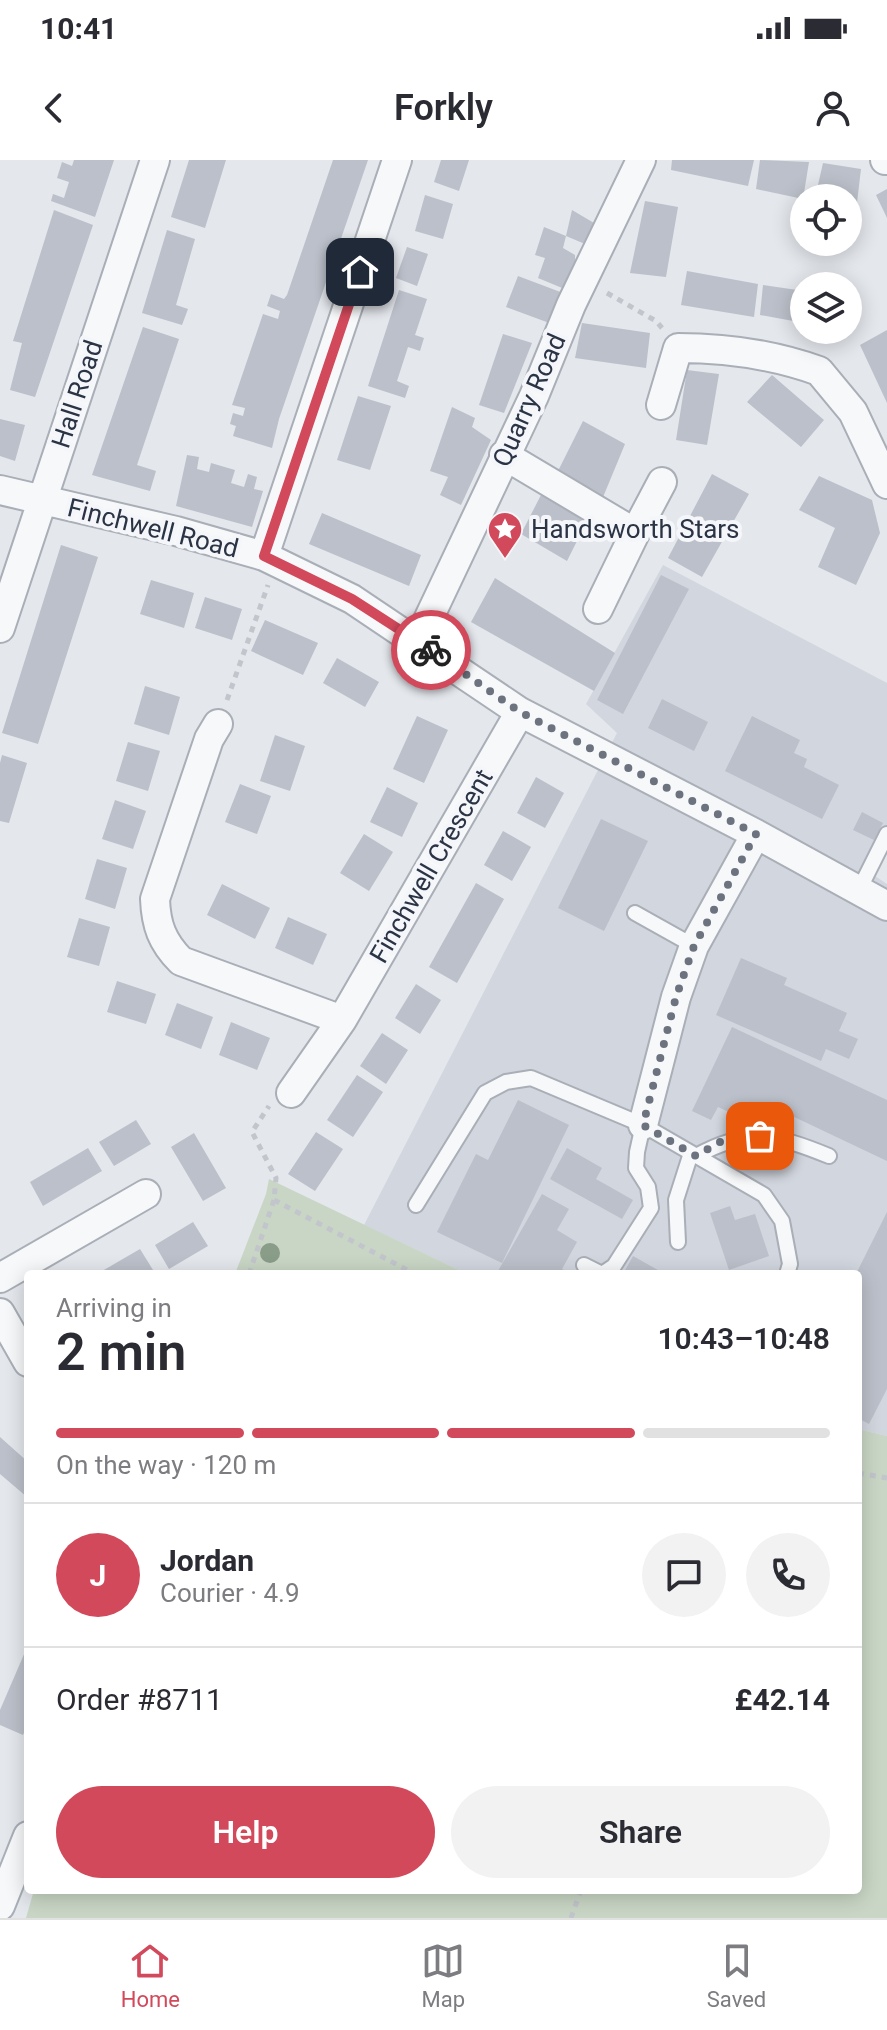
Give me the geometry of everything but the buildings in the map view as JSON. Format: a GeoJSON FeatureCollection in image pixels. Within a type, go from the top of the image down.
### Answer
{"type":"FeatureCollection","features":[{"type":"Feature","properties":{"kind":"street","name":"Hall Road"},"geometry":{"type":"LineString","coordinates":[[0,628],[155,160]]}},
{"type":"Feature","properties":{"kind":"street"},"geometry":{"type":"LineString","coordinates":[[270,559],[397,160]]}},
{"type":"Feature","properties":{"kind":"street","name":"Quarry Road"},"geometry":{"type":"LineString","coordinates":[[418,641],[534,396],[605,231],[641,160]]}},
{"type":"Feature","properties":{"kind":"street"},"geometry":{"type":"LineString","coordinates":[[661,405],[678,348],[717,347],[787,360],[819,371],[853,412],[887,484]]}},
{"type":"Feature","properties":{"kind":"street"},"geometry":{"type":"LineString","coordinates":[[504,455],[635,533]]}},
{"type":"Feature","properties":{"kind":"street"},"geometry":{"type":"LineString","coordinates":[[598,609],[662,482]]}},
{"type":"Feature","properties":{"kind":"street","name":"Finchwell Road"},"geometry":{"type":"LineString","coordinates":[[0,490],[176,531],[270,559],[352,599],[520,712],[756,834],[887,906]]}},
{"type":"Feature","properties":{"kind":"street","name":"Finchwell Crescent"},"geometry":{"type":"LineString","coordinates":[[291,1093],[342,1020],[520,712]]}},
{"type":"Feature","properties":{"kind":"street"},"geometry":{"type":"LineString","coordinates":[[218,724],[209,739],[155,899],[161,936],[169,950],[181,961],[342,1020]]}},
{"type":"Feature","properties":{"kind":"street"},"geometry":{"type":"LineString","coordinates":[[643,1125],[676,997],[694,946],[756,834]]}},
{"type":"Feature","properties":{"kind":"street"},"geometry":{"type":"LineString","coordinates":[[0,1278],[146,1194]]}},
{"type":"Feature","properties":{"kind":"street"},"geometry":{"type":"LineString","coordinates":[[0,1313],[15,1353]]}},
{"type":"Feature","properties":{"kind":"street"},"geometry":{"type":"LineString","coordinates":[[1,1901],[24,1846]]}},
{"type":"Feature","properties":{"kind":"lane"},"geometry":{"type":"LineString","coordinates":[[859,890],[887,834]]}},
{"type":"Feature","properties":{"kind":"lane"},"geometry":{"type":"LineString","coordinates":[[635,913],[694,946]]}},
{"type":"Feature","properties":{"kind":"lane"},"geometry":{"type":"LineString","coordinates":[[416,1205],[485,1093],[506,1082],[531,1078],[643,1125],[764,1195],[782,1221],[790,1264],[788,1270]]}},
{"type":"Feature","properties":{"kind":"lane"},"geometry":{"type":"LineString","coordinates":[[608,1270],[614,1266],[651,1208],[648,1187],[636,1168],[643,1125]]}},
{"type":"Feature","properties":{"kind":"lane"},"geometry":{"type":"LineString","coordinates":[[678,1242],[676,1200],[694,1154],[720,1142],[760,1136],[789,1140],[829,1156]]}},
{"type":"Feature","properties":{"kind":"lane"},"geometry":{"type":"LineString","coordinates":[[584,1265],[594,1270]]}},
{"type":"Feature","properties":{"kind":"path"},"geometry":{"type":"LineString","coordinates":[[595,286],[656,321],[678,348]]}},
{"type":"Feature","properties":{"kind":"path"},"geometry":{"type":"LineString","coordinates":[[218,724],[270,559]]}},
{"type":"Feature","properties":{"kind":"path"},"geometry":{"type":"LineString","coordinates":[[250,1270],[274,1200],[276,1178],[252,1132],[278,1091],[291,1093]]}},
{"type":"Feature","properties":{"kind":"path"},"geometry":{"type":"LineString","coordinates":[[274,1200],[407,1270]]}},
{"type":"Feature","properties":{"kind":"path"},"geometry":{"type":"LineString","coordinates":[[862,1474],[887,1478]]}},
{"type":"Feature","properties":{"kind":"path"},"geometry":{"type":"LineString","coordinates":[[571,1918],[580,1894]]}},
{"type":"Feature","properties":{"kind":"shaded area"},"geometry":{"type":"Polygon","coordinates":[[[663,565],[887,683],[887,853],[875,876],[887,884],[887,1436],[862,1430],[862,1270],[459,1270],[364,1225],[617,733],[586,704],[663,565]]]}},
{"type":"Feature","properties":{"kind":"green space"},"geometry":{"type":"Polygon","coordinates":[[[269,1179],[459,1270],[237,1270],[269,1179]]]}},
{"type":"Feature","properties":{"kind":"green space"},"geometry":{"type":"Polygon","coordinates":[[[862,1430],[887,1436],[887,1918],[26,1918],[33,1894],[862,1894],[862,1430]]]}},
{"type":"Feature","properties":{"kind":"way so far"},"geometry":{"type":"LineString","coordinates":[[431,650],[520,712],[756,834],[694,946],[676,997],[643,1125],[696,1156],[720,1142],[760,1136]]}},
{"type":"Feature","properties":{"kind":"place","name":"Handsworth Stars"},"geometry":{"type":"Point","coordinates":[505,560]}},
{"type":"Feature","properties":{"kind":"route"},"geometry":{"type":"LineString","coordinates":[[360,272],[264,556],[352,599],[431,650]]}}]}
